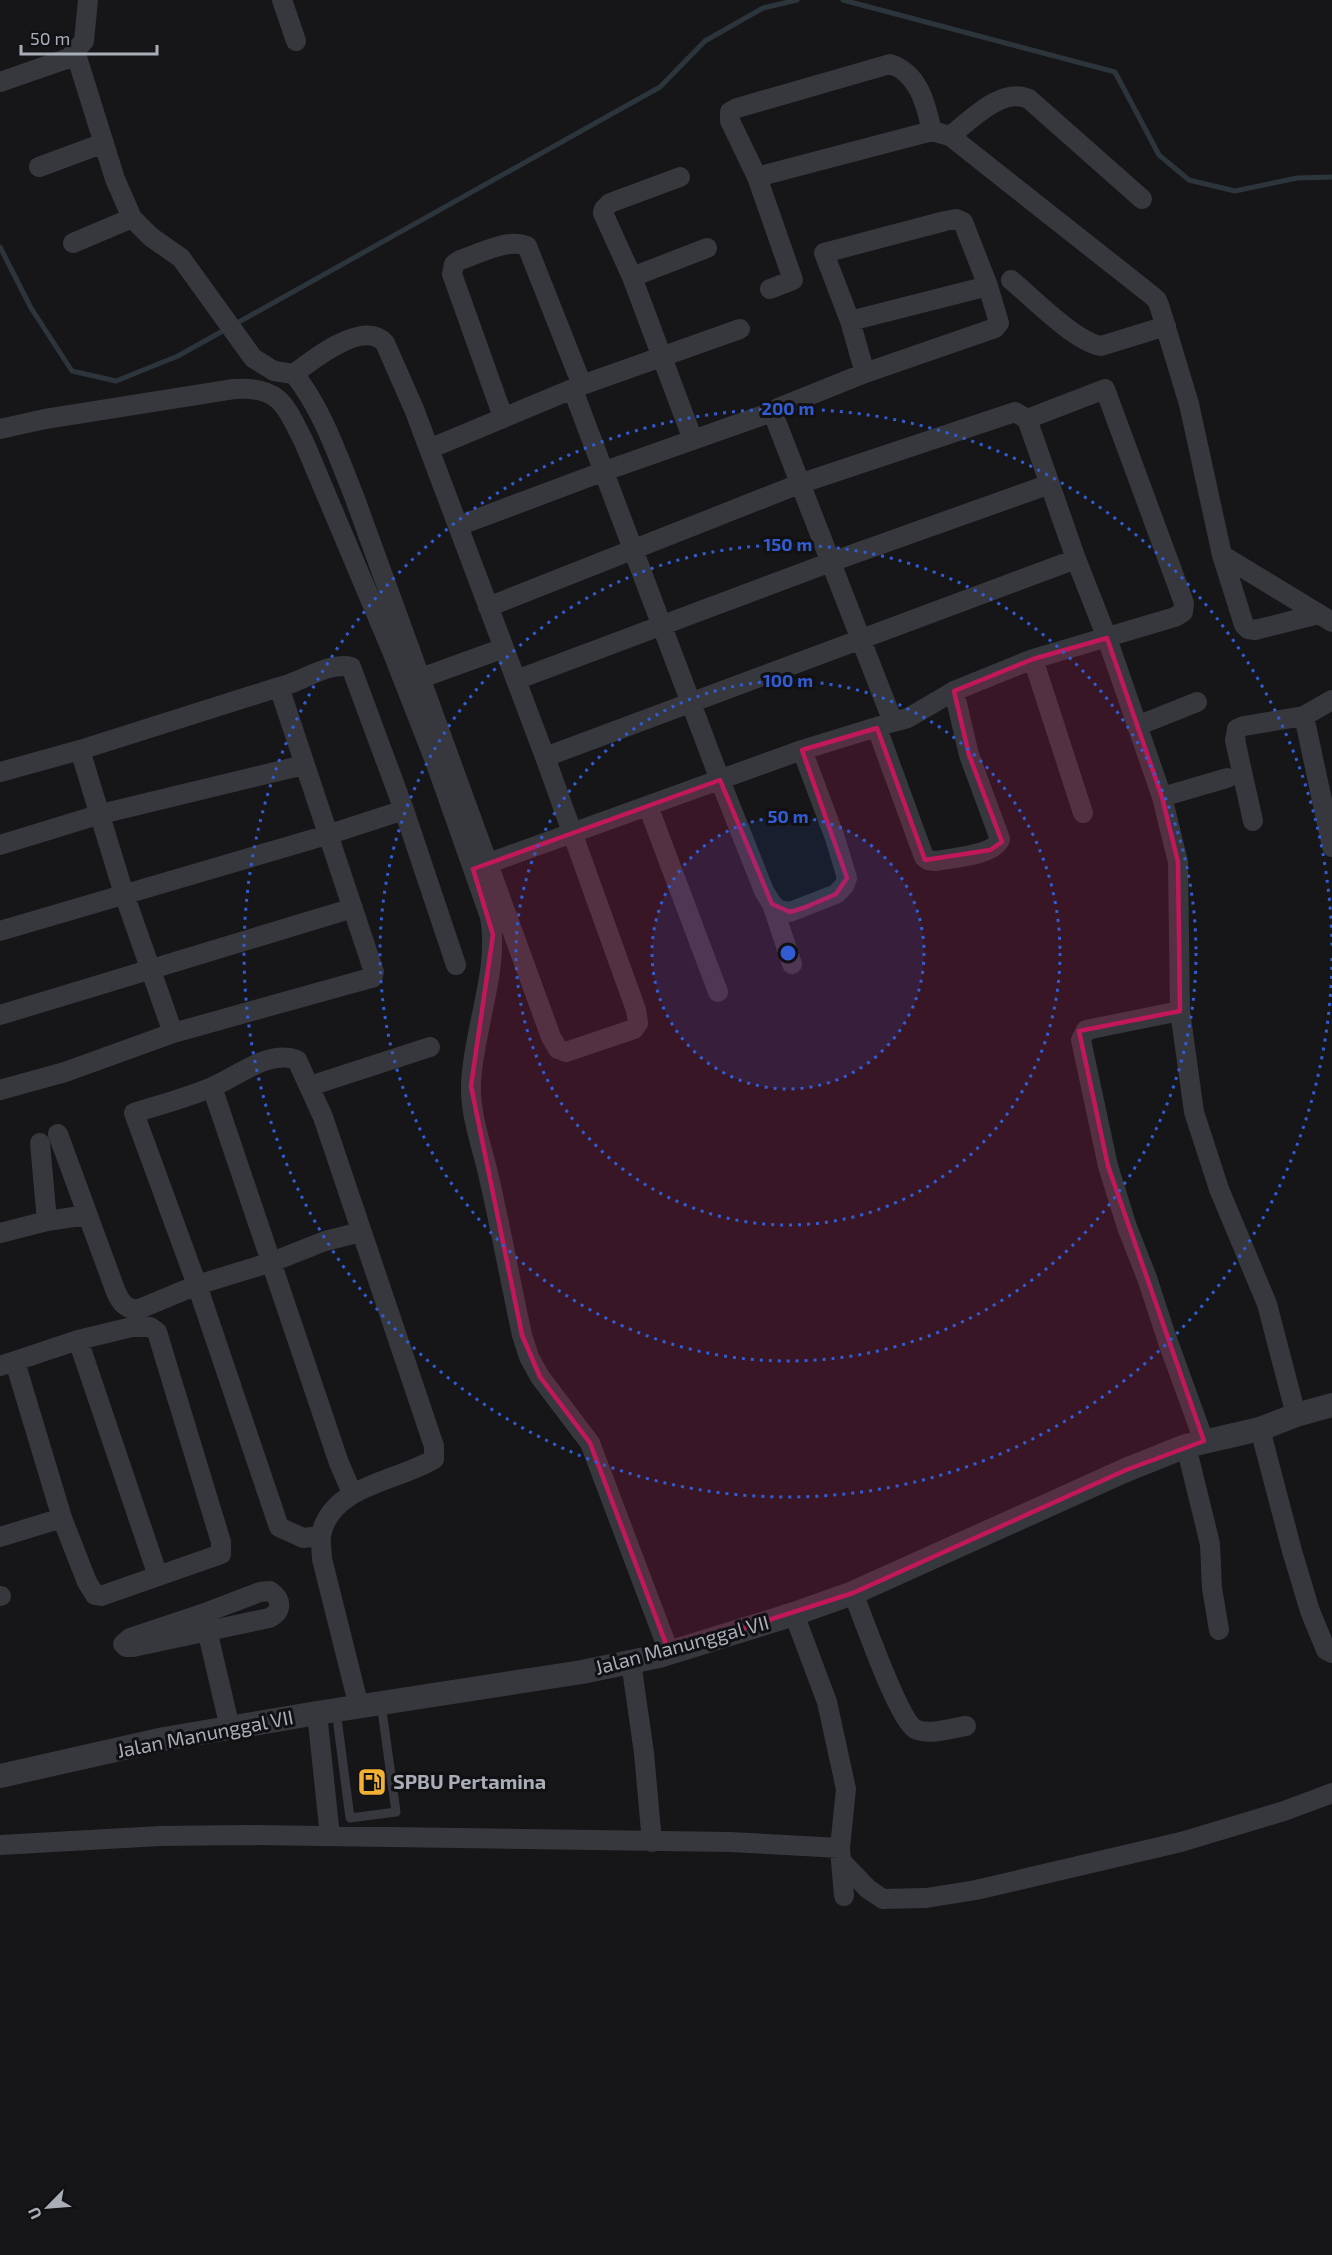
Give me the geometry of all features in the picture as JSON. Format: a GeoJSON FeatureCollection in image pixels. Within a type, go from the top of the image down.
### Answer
{"type":"FeatureCollection","features":[{"type":"Feature","properties":{"kind":"street"},"geometry":{"type":"LineString","coordinates":[[0,82],[69,58],[84,41],[87,33],[88,0]]}},
{"type":"Feature","properties":{"kind":"street"},"geometry":{"type":"LineString","coordinates":[[282,0],[296,41]]}},
{"type":"Feature","properties":{"kind":"street"},"geometry":{"type":"LineString","coordinates":[[75,51],[115,179],[132,218],[141,229],[182,258],[243,345],[262,365],[274,371],[294,374],[306,389],[354,496],[421,678],[481,866],[493,935],[493,952],[475,1047],[471,1086],[473,1115],[522,1335],[529,1357],[540,1377],[590,1443],[669,1652]]}},
{"type":"Feature","properties":{"kind":"street"},"geometry":{"type":"LineString","coordinates":[[770,289],[793,280],[757,177],[730,121],[730,112],[880,65],[895,65],[912,76],[941,134],[1157,300],[1189,404],[1222,555],[1244,625],[1248,629],[1255,630],[1325,618]]}},
{"type":"Feature","properties":{"kind":"street"},"geometry":{"type":"LineString","coordinates":[[757,177],[941,134],[997,101],[1022,96],[1029,99],[1142,199]]}},
{"type":"Feature","properties":{"kind":"street"},"geometry":{"type":"LineString","coordinates":[[39,167],[104,143]]}},
{"type":"Feature","properties":{"kind":"street"},"geometry":{"type":"LineString","coordinates":[[680,177],[610,203],[604,209],[606,220],[632,277],[663,356],[693,440]]}},
{"type":"Feature","properties":{"kind":"street"},"geometry":{"type":"LineString","coordinates":[[74,243],[132,218]]}},
{"type":"Feature","properties":{"kind":"street"},"geometry":{"type":"LineString","coordinates":[[458,526],[775,411],[865,373],[995,328],[999,323],[988,286],[963,222],[956,219],[945,221],[824,253],[850,321],[865,373]]}},
{"type":"Feature","properties":{"kind":"street"},"geometry":{"type":"LineString","coordinates":[[503,417],[452,274],[454,264],[460,261],[518,242],[527,246],[578,388],[603,472],[720,780],[764,891],[772,904],[792,964]]}},
{"type":"Feature","properties":{"kind":"street"},"geometry":{"type":"LineString","coordinates":[[632,277],[707,248]]}},
{"type":"Feature","properties":{"kind":"street"},"geometry":{"type":"LineString","coordinates":[[1011,280],[1080,338],[1094,345],[1101,346],[1166,326]]}},
{"type":"Feature","properties":{"kind":"street"},"geometry":{"type":"LineString","coordinates":[[850,321],[988,286]]}},
{"type":"Feature","properties":{"kind":"street"},"geometry":{"type":"LineString","coordinates":[[429,449],[578,388],[740,329]]}},
{"type":"Feature","properties":{"kind":"street"},"geometry":{"type":"LineString","coordinates":[[0,429],[45,419],[234,389],[252,388],[267,391],[277,398],[290,414],[304,442],[551,1037],[558,1049],[566,1052],[634,1029],[638,1023],[636,1010],[573,834],[429,449],[391,355],[380,337],[371,334],[359,335],[320,354],[294,374]]}},
{"type":"Feature","properties":{"kind":"street"},"geometry":{"type":"LineString","coordinates":[[481,866],[802,750],[908,718],[954,691],[1033,659],[1107,638],[1183,612],[1184,603],[1105,389],[1027,419]]}},
{"type":"Feature","properties":{"kind":"street"},"geometry":{"type":"LineString","coordinates":[[775,411],[774,416],[862,640],[924,857],[928,861],[990,850],[998,844],[1000,839],[969,754],[954,691]]}},
{"type":"Feature","properties":{"kind":"street"},"geometry":{"type":"LineString","coordinates":[[488,607],[800,484],[1015,412],[1027,419],[1162,797],[1178,862],[1180,1011],[1196,1124],[1232,1221],[1267,1304],[1296,1414]]}},
{"type":"Feature","properties":{"kind":"street"},"geometry":{"type":"LineString","coordinates":[[516,680],[831,562],[1050,484]]}},
{"type":"Feature","properties":{"kind":"street"},"geometry":{"type":"LineString","coordinates":[[1222,555],[1325,618]]}},
{"type":"Feature","properties":{"kind":"street"},"geometry":{"type":"LineString","coordinates":[[545,757],[1076,559]]}},
{"type":"Feature","properties":{"kind":"street"},"geometry":{"type":"LineString","coordinates":[[421,678],[504,648]]}},
{"type":"Feature","properties":{"kind":"street"},"geometry":{"type":"LineString","coordinates":[[1033,659],[1083,813]]}},
{"type":"Feature","properties":{"kind":"street"},"geometry":{"type":"LineString","coordinates":[[0,772],[80,750],[287,685],[303,677],[343,666],[351,667],[404,810],[456,965]]}},
{"type":"Feature","properties":{"kind":"street"},"geometry":{"type":"LineString","coordinates":[[0,1090],[65,1072],[173,1033],[372,978],[374,972],[279,687]]}},
{"type":"Feature","properties":{"kind":"street"},"geometry":{"type":"LineString","coordinates":[[1253,821],[1235,740],[1237,729],[1304,716],[1332,700]]}},
{"type":"Feature","properties":{"kind":"street"},"geometry":{"type":"LineString","coordinates":[[1137,726],[1197,702]]}},
{"type":"Feature","properties":{"kind":"street"},"geometry":{"type":"LineString","coordinates":[[1304,716],[1332,847]]}},
{"type":"Feature","properties":{"kind":"street"},"geometry":{"type":"LineString","coordinates":[[80,750],[124,894],[173,1033]]}},
{"type":"Feature","properties":{"kind":"street"},"geometry":{"type":"LineString","coordinates":[[772,904],[779,910],[790,912],[806,907],[836,894],[844,886],[847,878],[835,838],[802,750]]}},
{"type":"Feature","properties":{"kind":"street"},"geometry":{"type":"LineString","coordinates":[[0,845],[101,814],[304,765]]}},
{"type":"Feature","properties":{"kind":"street"},"geometry":{"type":"LineString","coordinates":[[1162,797],[1227,778]]}},
{"type":"Feature","properties":{"kind":"street"},"geometry":{"type":"LineString","coordinates":[[648,806],[717,992]]}},
{"type":"Feature","properties":{"kind":"street"},"geometry":{"type":"LineString","coordinates":[[0,931],[327,835],[404,810]]}},
{"type":"Feature","properties":{"kind":"street"},"geometry":{"type":"LineString","coordinates":[[0,1016],[353,908]]}},
{"type":"Feature","properties":{"kind":"street"},"geometry":{"type":"LineString","coordinates":[[1180,1011],[1086,1030],[1081,1040],[1107,1166],[1168,1342],[1195,1443],[1210,1544],[1212,1587],[1219,1630]]}},
{"type":"Feature","properties":{"kind":"street"},"geometry":{"type":"LineString","coordinates":[[310,1086],[430,1047]]}},
{"type":"Feature","properties":{"kind":"street"},"geometry":{"type":"LineString","coordinates":[[321,1536],[303,1538],[279,1527],[197,1286],[134,1113],[212,1087],[238,1073],[286,1056],[297,1060],[323,1117],[434,1446],[434,1459],[421,1467],[352,1493],[329,1514],[321,1536],[322,1559],[348,1708],[330,1836]]}},
{"type":"Feature","properties":{"kind":"street"},"geometry":{"type":"LineString","coordinates":[[212,1087],[336,1454],[352,1493]]}},
{"type":"Feature","properties":{"kind":"street"},"geometry":{"type":"LineString","coordinates":[[58,1134],[116,1292],[120,1302],[127,1309],[137,1310],[197,1286],[272,1262],[326,1241],[361,1232]]}},
{"type":"Feature","properties":{"kind":"street"},"geometry":{"type":"LineString","coordinates":[[40,1143],[47,1221]]}},
{"type":"Feature","properties":{"kind":"street"},"geometry":{"type":"LineString","coordinates":[[0,1233],[47,1221],[87,1215]]}},
{"type":"Feature","properties":{"kind":"street"},"geometry":{"type":"LineString","coordinates":[[132,1327],[150,1327],[157,1332],[221,1542],[222,1551],[217,1557],[101,1596],[94,1595],[62,1518],[7,1364],[78,1340],[132,1327]]}},
{"type":"Feature","properties":{"kind":"street"},"geometry":{"type":"LineString","coordinates":[[78,1340],[158,1576]]}},
{"type":"Feature","properties":{"kind":"street","name":"Jalan Manunggal VII"},"geometry":{"type":"LineString","coordinates":[[0,1776],[164,1739],[561,1675],[631,1662],[669,1652],[854,1593],[1126,1470],[1195,1443],[1260,1429],[1296,1414],[1332,1405]]}},
{"type":"Feature","properties":{"kind":"street"},"geometry":{"type":"LineString","coordinates":[[1260,1429],[1310,1611],[1326,1650],[1332,1653]]}},
{"type":"Feature","properties":{"kind":"street"},"geometry":{"type":"LineString","coordinates":[[0,1537],[62,1518]]}},
{"type":"Feature","properties":{"kind":"street"},"geometry":{"type":"LineString","coordinates":[[270,1591],[279,1599],[280,1607],[273,1616],[207,1630],[133,1647],[126,1647],[123,1644],[130,1638],[260,1592],[270,1591]]}},
{"type":"Feature","properties":{"kind":"street"},"geometry":{"type":"LineString","coordinates":[[854,1593],[897,1701],[909,1725],[929,1732],[966,1726]]}},
{"type":"Feature","properties":{"kind":"street"},"geometry":{"type":"LineString","coordinates":[[794,1614],[827,1702],[846,1789],[841,1855],[844,1896]]}},
{"type":"Feature","properties":{"kind":"street"},"geometry":{"type":"LineString","coordinates":[[207,1630],[230,1728]]}},
{"type":"Feature","properties":{"kind":"street"},"geometry":{"type":"LineString","coordinates":[[631,1662],[644,1753],[652,1842]]}},
{"type":"Feature","properties":{"kind":"street"},"geometry":{"type":"LineString","coordinates":[[0,1845],[160,1836],[730,1842],[841,1855],[868,1889],[883,1899],[926,1898],[976,1890],[1181,1842],[1284,1811],[1332,1793]]}},
{"type":"Feature","properties":{"kind":"lane"},"geometry":{"type":"LineString","coordinates":[[348,1708],[396,1812],[350,1818],[348,1708]]}},
{"type":"Feature","properties":{"kind":"highlighted area"},"geometry":{"type":"Polygon","coordinates":[[[1107,638],[1162,797],[1178,862],[1180,1011],[1079,1031],[1108,1166],[1204,1441],[1126,1470],[853,1593],[669,1652],[590,1443],[540,1377],[522,1335],[471,1086],[493,935],[473,869],[720,780],[772,904],[790,912],[836,894],[847,878],[802,750],[877,728],[925,860],[990,850],[1002,842],[969,755],[954,691],[1033,659],[1107,638]]]}},
{"type":"Feature","properties":{"kind":"waterway"},"geometry":{"type":"LineString","coordinates":[[0,247],[31,308],[72,371],[116,381],[178,356],[660,87],[705,41],[763,8],[797,0]]}},
{"type":"Feature","properties":{"kind":"waterway"},"geometry":{"type":"LineString","coordinates":[[843,0],[1115,72],[1159,155],[1189,180],[1235,191],[1297,178],[1332,177]]}},
{"type":"Feature","properties":{"kind":"place","name":"SPBU Pertamina"},"geometry":{"type":"Point","coordinates":[372,1782]}}]}
